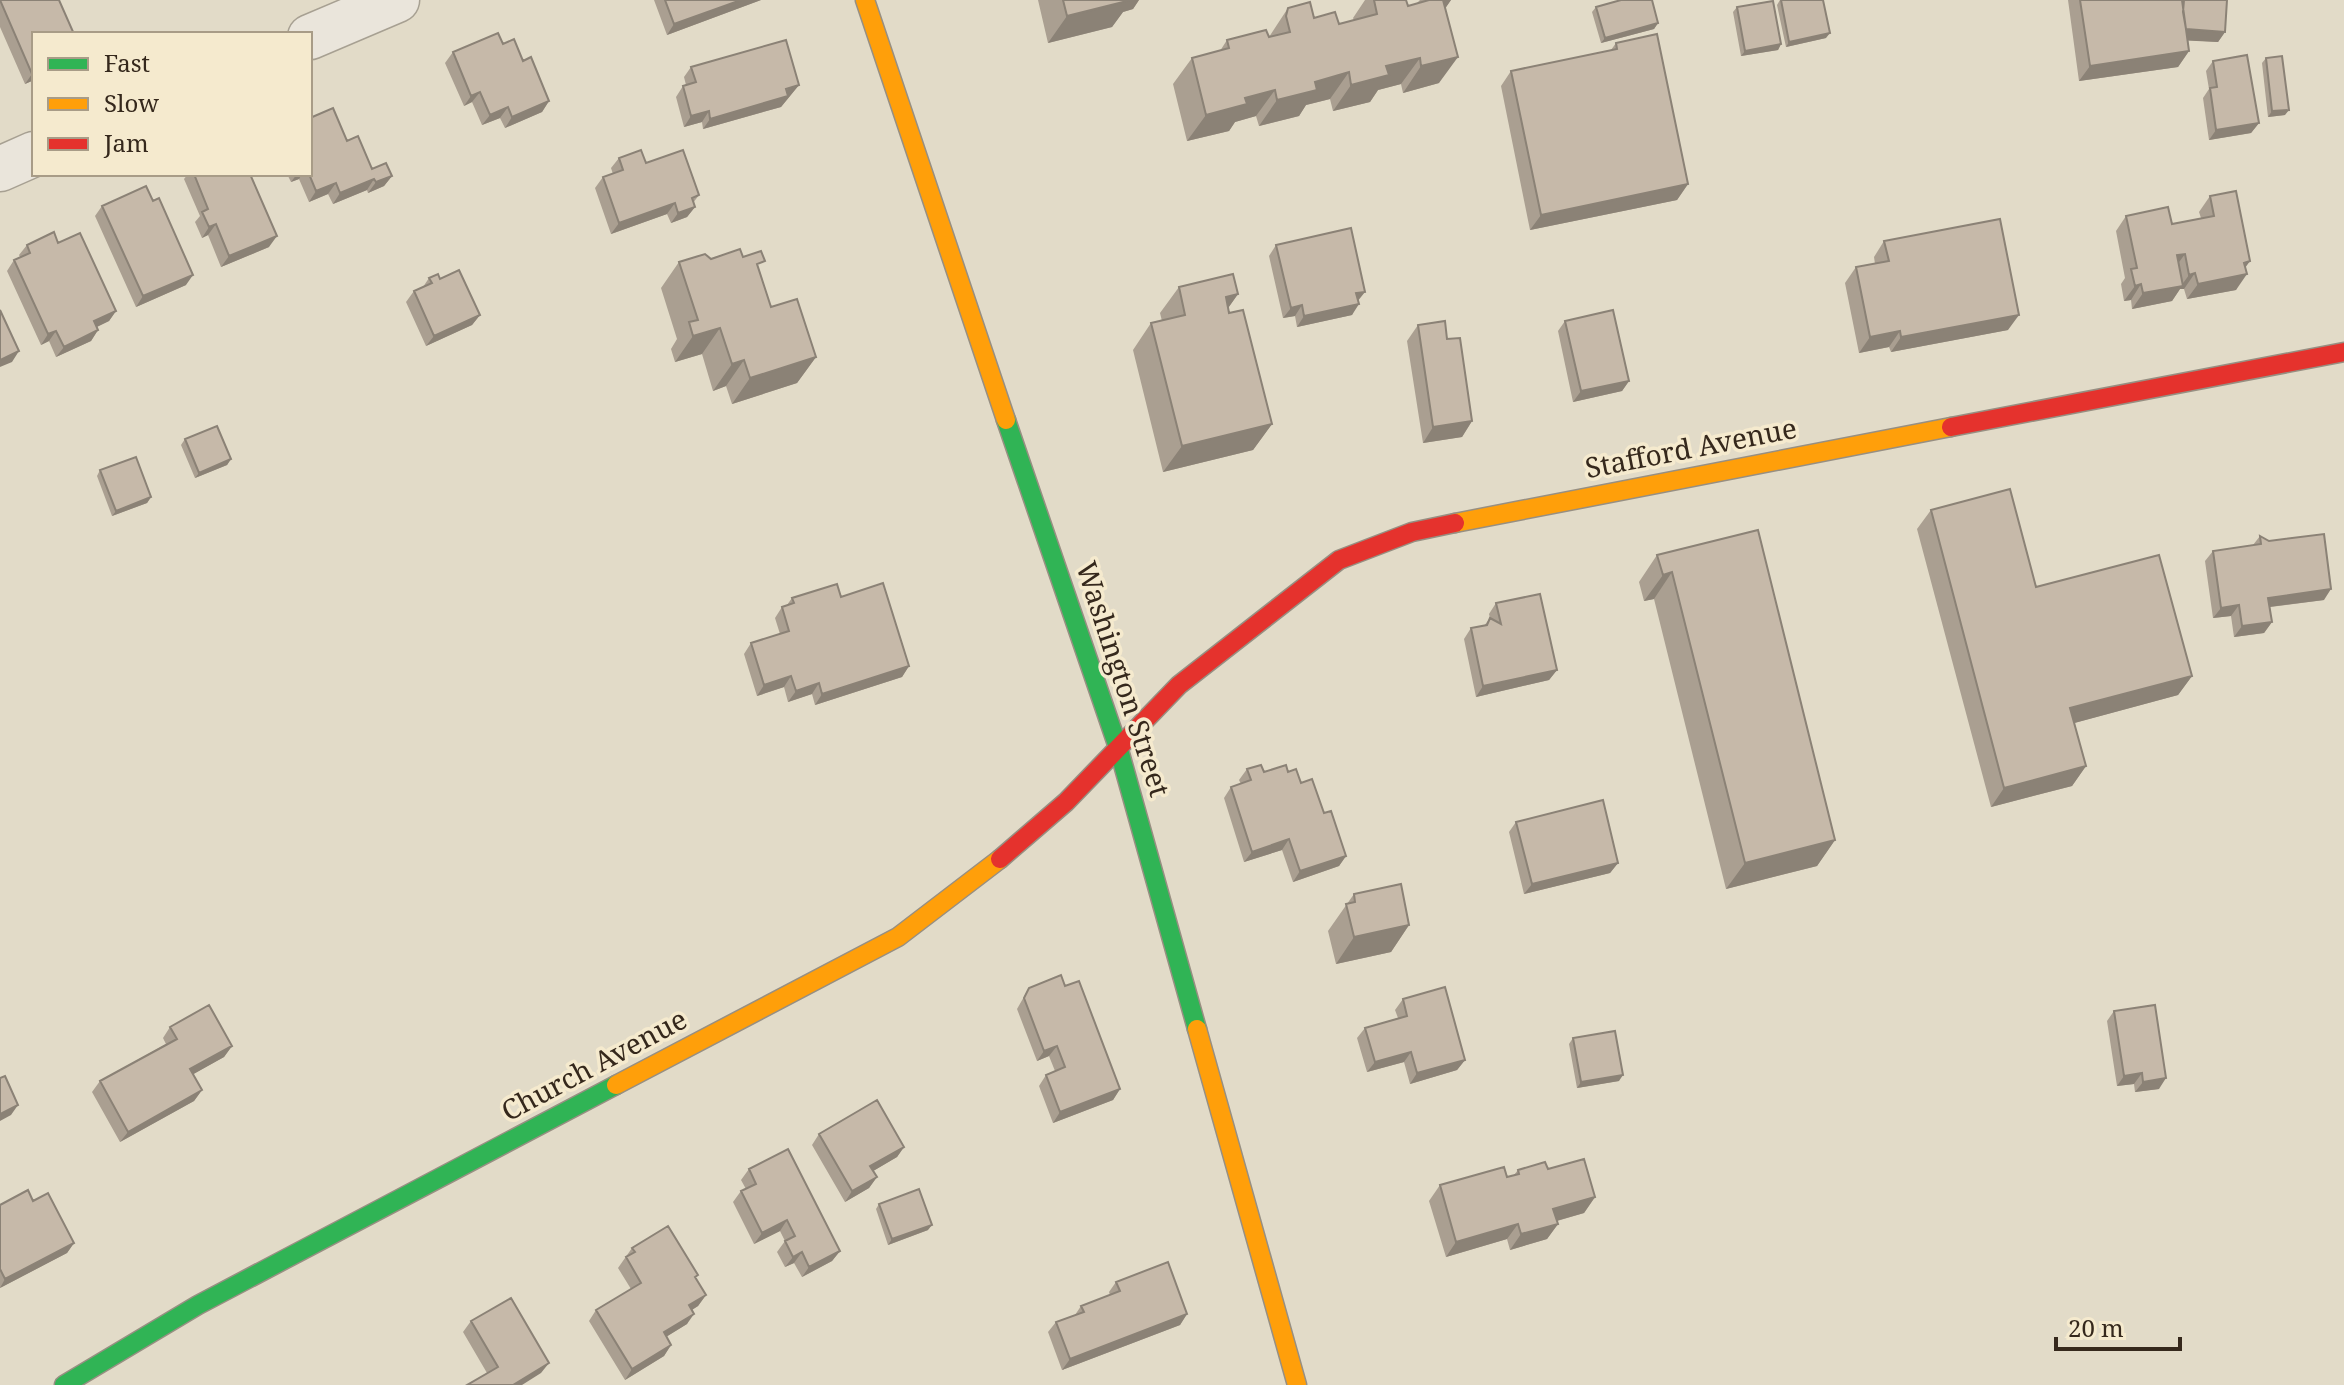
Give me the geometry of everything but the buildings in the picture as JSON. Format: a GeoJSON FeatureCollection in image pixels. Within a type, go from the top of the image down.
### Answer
{"type":"FeatureCollection","features":[{"type":"Feature","properties":{"kind":"main road","name":"Washington Street"},"geometry":{"type":"LineString","coordinates":[[865,0],[1119,750],[1297,1385]]}},
{"type":"Feature","properties":{"kind":"main road","name":"Stafford Avenue"},"geometry":{"type":"LineString","coordinates":[[1119,750],[1179,685],[1339,560],[1412,532],[2344,352]]}},
{"type":"Feature","properties":{"kind":"main road","name":"Church Avenue"},"geometry":{"type":"LineString","coordinates":[[64,1385],[198,1305],[898,937],[978,878],[1066,802],[1119,750]]}},
{"type":"Feature","properties":{"kind":"street"},"geometry":{"type":"LineString","coordinates":[[312,36],[397,0]]}},
{"type":"Feature","properties":{"kind":"street"},"geometry":{"type":"LineString","coordinates":[[0,169],[32,155]]}},
{"type":"Feature","properties":{"kind":"traffic: fast"},"geometry":{"type":"LineString","coordinates":[[1006,420],[1119,750],[1197,1029]]}},
{"type":"Feature","properties":{"kind":"traffic: fast"},"geometry":{"type":"LineString","coordinates":[[64,1385],[198,1305],[616,1085]]}},
{"type":"Feature","properties":{"kind":"traffic: slow"},"geometry":{"type":"LineString","coordinates":[[865,0],[1006,420]]}},
{"type":"Feature","properties":{"kind":"traffic: slow"},"geometry":{"type":"LineString","coordinates":[[1455,523],[1951,427]]}},
{"type":"Feature","properties":{"kind":"traffic: slow"},"geometry":{"type":"LineString","coordinates":[[616,1085],[898,937],[1000,859]]}},
{"type":"Feature","properties":{"kind":"traffic: slow"},"geometry":{"type":"LineString","coordinates":[[1197,1029],[1297,1385]]}},
{"type":"Feature","properties":{"kind":"traffic: jam"},"geometry":{"type":"LineString","coordinates":[[1951,427],[2344,352]]}},
{"type":"Feature","properties":{"kind":"traffic: jam"},"geometry":{"type":"LineString","coordinates":[[1000,859],[1066,802],[1179,685],[1339,560],[1412,532],[1455,523]]}}]}
